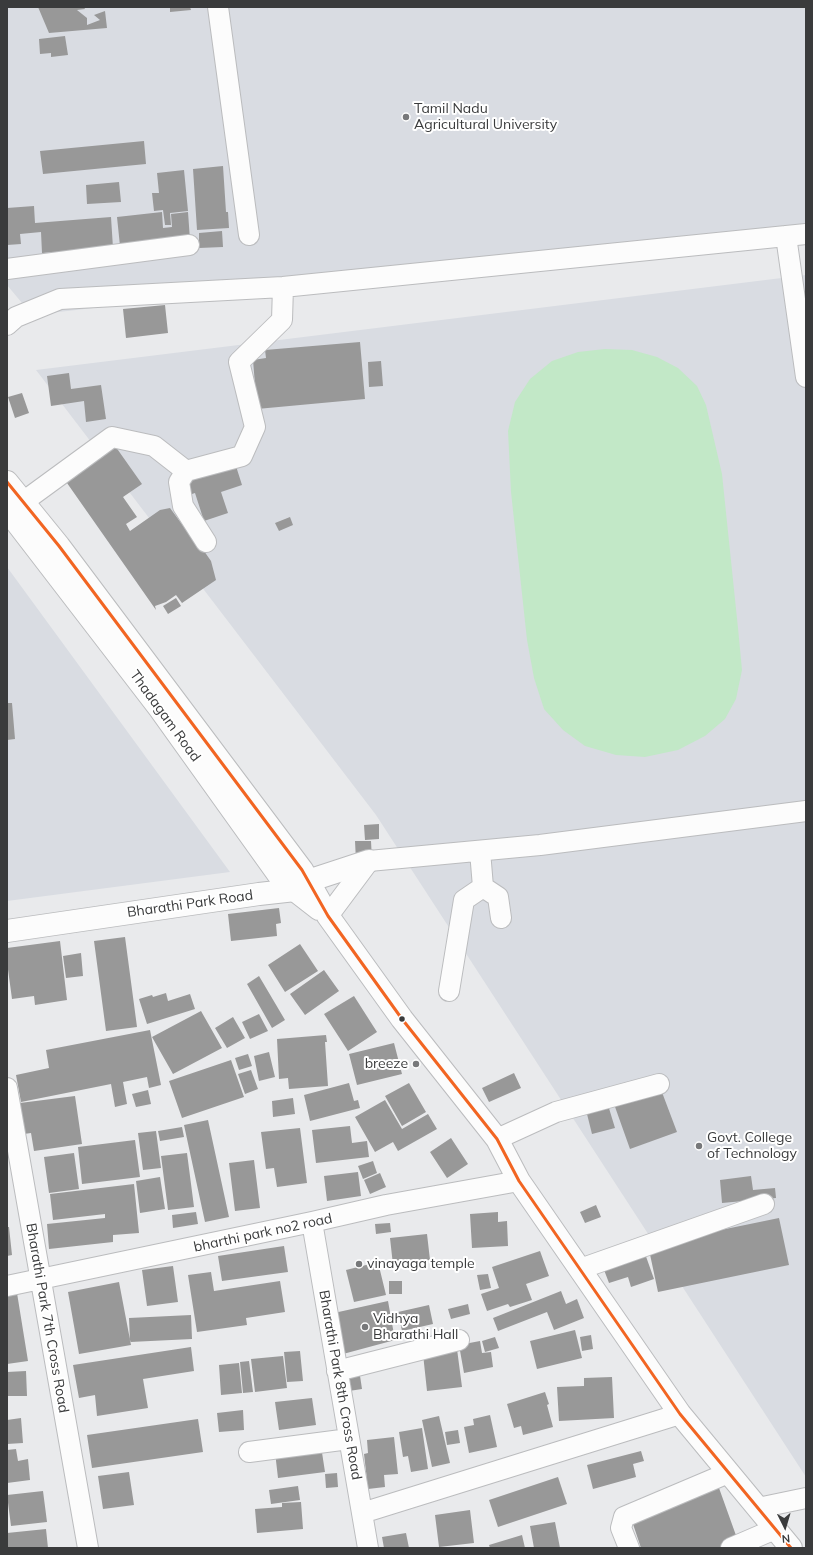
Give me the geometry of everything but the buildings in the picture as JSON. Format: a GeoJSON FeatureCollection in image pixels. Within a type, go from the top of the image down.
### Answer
{"type":"FeatureCollection","features":[{"type":"Feature","properties":{"kind":"main road","name":"Thadagam Road"},"geometry":{"type":"LineString","coordinates":[[7,482],[15,506],[59,546],[302,870],[301,886],[328,916],[402,1019],[497,1139],[519,1181],[680,1414],[791,1548]]}},
{"type":"Feature","properties":{"kind":"main road","name":"Bharathi Park Road"},"geometry":{"type":"LineString","coordinates":[[7,931],[259,894],[301,886],[369,861]]}},
{"type":"Feature","properties":{"kind":"street"},"geometry":{"type":"LineString","coordinates":[[218,7],[249,235]]}},
{"type":"Feature","properties":{"kind":"street"},"geometry":{"type":"LineString","coordinates":[[7,325],[16,317],[60,299],[283,286],[806,234]]}},
{"type":"Feature","properties":{"kind":"street"},"geometry":{"type":"LineString","coordinates":[[786,236],[806,377]]}},
{"type":"Feature","properties":{"kind":"street"},"geometry":{"type":"LineString","coordinates":[[7,269],[189,245]]}},
{"type":"Feature","properties":{"kind":"street"},"geometry":{"type":"LineString","coordinates":[[206,542],[183,506],[179,482],[186,470],[242,456],[255,427],[239,362],[282,320],[283,286]]}},
{"type":"Feature","properties":{"kind":"street"},"geometry":{"type":"LineString","coordinates":[[15,506],[112,437],[154,446],[186,470]]}},
{"type":"Feature","properties":{"kind":"street"},"geometry":{"type":"LineString","coordinates":[[328,916],[369,861],[540,845],[806,811]]}},
{"type":"Feature","properties":{"kind":"street"},"geometry":{"type":"LineString","coordinates":[[480,851],[482,887]]}},
{"type":"Feature","properties":{"kind":"street"},"geometry":{"type":"LineString","coordinates":[[482,887],[498,897],[501,918]]}},
{"type":"Feature","properties":{"kind":"street"},"geometry":{"type":"LineString","coordinates":[[448,991],[464,900],[482,887]]}},
{"type":"Feature","properties":{"kind":"street"},"geometry":{"type":"LineString","coordinates":[[497,1139],[556,1112],[659,1084]]}},
{"type":"Feature","properties":{"kind":"street","name":"Bharathi Park 7th Cross Road"},"geometry":{"type":"LineString","coordinates":[[7,1088],[88,1548]]}},
{"type":"Feature","properties":{"kind":"street","name":"bharthi park no2 road"},"geometry":{"type":"LineString","coordinates":[[7,1286],[386,1205],[519,1181]]}},
{"type":"Feature","properties":{"kind":"street"},"geometry":{"type":"LineString","coordinates":[[580,1269],[764,1204]]}},
{"type":"Feature","properties":{"kind":"street","name":"Bharathi Park 8th Cross Road"},"geometry":{"type":"LineString","coordinates":[[312,1222],[368,1548]]}},
{"type":"Feature","properties":{"kind":"street"},"geometry":{"type":"LineString","coordinates":[[337,1371],[459,1340]]}},
{"type":"Feature","properties":{"kind":"street"},"geometry":{"type":"LineString","coordinates":[[362,1513],[680,1414]]}},
{"type":"Feature","properties":{"kind":"street"},"geometry":{"type":"LineString","coordinates":[[249,1452],[349,1439]]}},
{"type":"Feature","properties":{"kind":"street"},"geometry":{"type":"LineString","coordinates":[[629,1548],[621,1528],[624,1517],[728,1473]]}},
{"type":"Feature","properties":{"kind":"street"},"geometry":{"type":"LineString","coordinates":[[758,1508],[806,1498]]}},
{"type":"Feature","properties":{"kind":"street"},"geometry":{"type":"LineString","coordinates":[[731,1548],[775,1528]]}},
{"type":"Feature","properties":{"kind":"shaded area","name":"Tamil Nadu Agricultural University"},"geometry":{"type":"Polygon","coordinates":[[[7,7],[806,7],[806,227],[32,315],[7,285],[7,7]]]}},
{"type":"Feature","properties":{"kind":"shaded area","name":"Govt. College of Technology"},"geometry":{"type":"Polygon","coordinates":[[[806,275],[806,1477],[376,815],[36,370],[806,275]]]}},
{"type":"Feature","properties":{"kind":"shaded area"},"geometry":{"type":"Polygon","coordinates":[[[7,567],[230,872],[7,901],[7,567]]]}},
{"type":"Feature","properties":{"kind":"green space"},"geometry":{"type":"Polygon","coordinates":[[[605,349],[632,350],[657,357],[678,368],[697,386],[706,405],[722,474],[738,628],[742,670],[736,699],[725,719],[705,736],[678,750],[645,757],[616,755],[585,746],[563,730],[544,709],[534,678],[527,640],[511,492],[508,431],[515,402],[530,379],[552,361],[578,352],[605,349]]]}},
{"type":"Feature","properties":{"kind":"transit line"},"geometry":{"type":"LineString","coordinates":[[7,482],[59,546],[302,870],[328,916],[402,1019],[497,1139],[519,1181],[680,1414],[791,1548]]}},
{"type":"Feature","properties":{"kind":"place","name":"Tamil Nadu Agricultural University"},"geometry":{"type":"Point","coordinates":[406,117]}},
{"type":"Feature","properties":{"kind":"place","name":"breeze"},"geometry":{"type":"Point","coordinates":[416,1064]}},
{"type":"Feature","properties":{"kind":"place","name":"Govt. College of Technology"},"geometry":{"type":"Point","coordinates":[699,1146]}},
{"type":"Feature","properties":{"kind":"place","name":"vinayaga temple"},"geometry":{"type":"Point","coordinates":[359,1264]}},
{"type":"Feature","properties":{"kind":"place","name":"Vidhya Bharathi Hall"},"geometry":{"type":"Point","coordinates":[365,1327]}}]}
